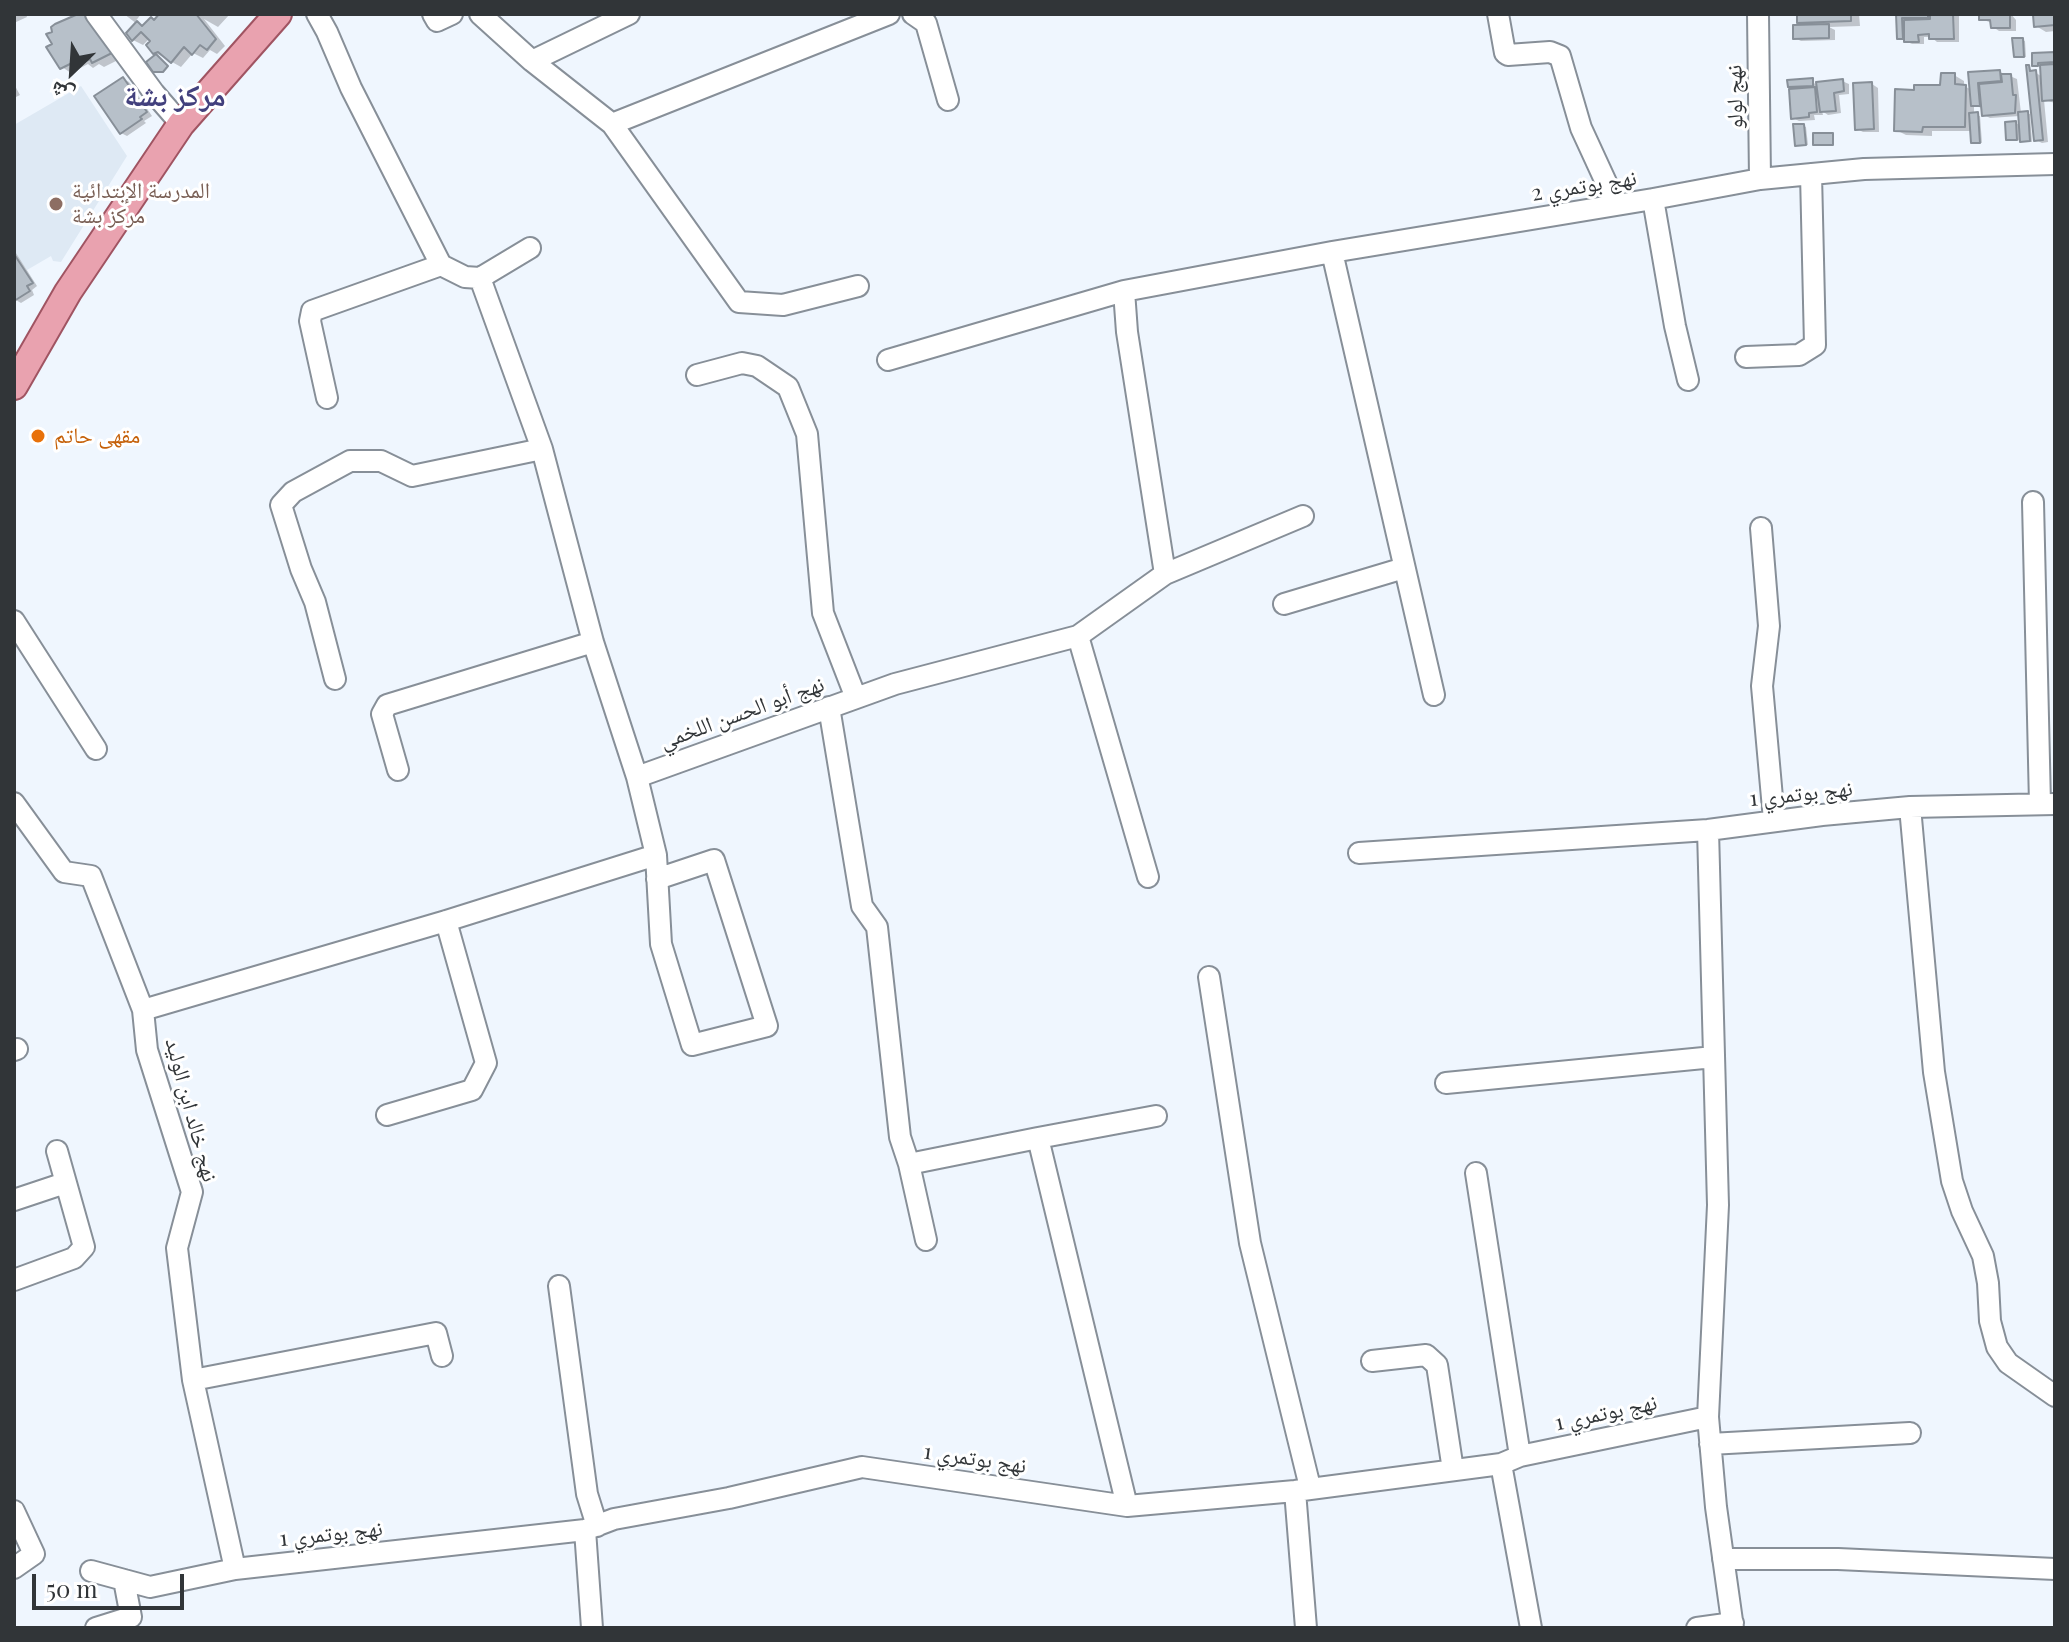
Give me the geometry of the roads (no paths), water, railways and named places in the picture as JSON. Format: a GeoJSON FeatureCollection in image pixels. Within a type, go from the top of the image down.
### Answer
{"type":"FeatureCollection","features":[{"type":"Feature","properties":{"kind":"main road"},"geometry":{"type":"LineString","coordinates":[[14,386],[68,292],[181,124],[278,14]]}},
{"type":"Feature","properties":{"kind":"street"},"geometry":{"type":"LineString","coordinates":[[96,14],[154,93],[181,124]]}},
{"type":"Feature","properties":{"kind":"street"},"geometry":{"type":"LineString","coordinates":[[317,14],[357,101],[441,265],[465,277],[480,278],[530,248]]}},
{"type":"Feature","properties":{"kind":"street"},"geometry":{"type":"LineString","coordinates":[[433,14],[437,21],[452,14]]}},
{"type":"Feature","properties":{"kind":"street"},"geometry":{"type":"LineString","coordinates":[[480,14],[532,61],[612,124],[739,302],[783,305],[858,286]]}},
{"type":"Feature","properties":{"kind":"street"},"geometry":{"type":"LineString","coordinates":[[532,61],[629,14]]}},
{"type":"Feature","properties":{"kind":"street"},"geometry":{"type":"LineString","coordinates":[[612,124],[889,14]]}},
{"type":"Feature","properties":{"kind":"street"},"geometry":{"type":"LineString","coordinates":[[913,14],[926,23],[948,100]]}},
{"type":"Feature","properties":{"kind":"street"},"geometry":{"type":"LineString","coordinates":[[1498,14],[1505,53],[1550,52],[1560,56],[1578,120],[1616,204]]}},
{"type":"Feature","properties":{"kind":"street","name":"نهج لولو"},"geometry":{"type":"LineString","coordinates":[[1758,14],[1760,179]]}},
{"type":"Feature","properties":{"kind":"street","name":"نهج بوتمري 2"},"geometry":{"type":"LineString","coordinates":[[888,360],[1124,291],[1760,179],[1864,169],[2055,164]]}},
{"type":"Feature","properties":{"kind":"street"},"geometry":{"type":"LineString","coordinates":[[1746,357],[1799,355],[1815,345],[1811,174]]}},
{"type":"Feature","properties":{"kind":"street"},"geometry":{"type":"LineString","coordinates":[[1653,199],[1675,326],[1688,380]]}},
{"type":"Feature","properties":{"kind":"street"},"geometry":{"type":"LineString","coordinates":[[1332,252],[1434,695]]}},
{"type":"Feature","properties":{"kind":"street"},"geometry":{"type":"LineString","coordinates":[[327,398],[310,321],[312,311],[441,265]]}},
{"type":"Feature","properties":{"kind":"street"},"geometry":{"type":"LineString","coordinates":[[480,278],[542,449],[593,642],[637,777],[656,855],[657,879],[661,944],[692,1045],[767,1026],[714,860],[657,879]]}},
{"type":"Feature","properties":{"kind":"street"},"geometry":{"type":"LineString","coordinates":[[1124,291],[1127,332],[1165,574]]}},
{"type":"Feature","properties":{"kind":"street"},"geometry":{"type":"LineString","coordinates":[[697,375],[742,363],[757,366],[788,387],[807,434],[823,613],[856,698]]}},
{"type":"Feature","properties":{"kind":"street"},"geometry":{"type":"LineString","coordinates":[[335,679],[315,602],[281,505],[293,492],[350,461],[381,461],[412,476],[542,449]]}},
{"type":"Feature","properties":{"kind":"street"},"geometry":{"type":"LineString","coordinates":[[2033,502],[2048,804]]}},
{"type":"Feature","properties":{"kind":"street","name":"نهج أبو الحسن اللخمي"},"geometry":{"type":"LineString","coordinates":[[637,777],[895,684],[1078,636],[1165,574],[1303,516]]}},
{"type":"Feature","properties":{"kind":"street"},"geometry":{"type":"LineString","coordinates":[[1761,528],[1769,626],[1762,686],[1774,820]]}},
{"type":"Feature","properties":{"kind":"street"},"geometry":{"type":"LineString","coordinates":[[1284,604],[1404,568]]}},
{"type":"Feature","properties":{"kind":"street"},"geometry":{"type":"LineString","coordinates":[[14,621],[96,749]]}},
{"type":"Feature","properties":{"kind":"street"},"geometry":{"type":"LineString","coordinates":[[1078,636],[1148,877]]}},
{"type":"Feature","properties":{"kind":"street"},"geometry":{"type":"LineString","coordinates":[[398,770],[382,714],[387,705],[593,642]]}},
{"type":"Feature","properties":{"kind":"street"},"geometry":{"type":"LineString","coordinates":[[829,707],[862,906],[877,927],[900,1137],[926,1240]]}},
{"type":"Feature","properties":{"kind":"street","name":"نهج خالد ابن الوليد"},"geometry":{"type":"LineString","coordinates":[[14,803],[64,872],[91,876],[143,1010],[147,1050],[192,1192],[177,1248],[193,1380],[235,1569]]}},
{"type":"Feature","properties":{"kind":"street","name":"نهج بوتمري 1"},"geometry":{"type":"LineString","coordinates":[[1359,853],[1708,830],[1774,820],[1910,807],[2048,804]]}},
{"type":"Feature","properties":{"kind":"street"},"geometry":{"type":"LineString","coordinates":[[1910,807],[1934,1072],[1952,1181],[1983,1256],[1990,1321],[1997,1347],[2008,1363],[2055,1396]]}},
{"type":"Feature","properties":{"kind":"street"},"geometry":{"type":"LineString","coordinates":[[1697,1628],[1733,1626],[1708,1417],[1718,1205],[1708,830]]}},
{"type":"Feature","properties":{"kind":"street"},"geometry":{"type":"LineString","coordinates":[[143,1010],[446,921],[656,855]]}},
{"type":"Feature","properties":{"kind":"street"},"geometry":{"type":"LineString","coordinates":[[387,1115],[472,1090],[486,1063],[446,921]]}},
{"type":"Feature","properties":{"kind":"street"},"geometry":{"type":"LineString","coordinates":[[1209,977],[1250,1243],[1302,1489],[1306,1628]]}},
{"type":"Feature","properties":{"kind":"street"},"geometry":{"type":"LineString","coordinates":[[1446,1083],[1714,1057]]}},
{"type":"Feature","properties":{"kind":"street"},"geometry":{"type":"LineString","coordinates":[[909,1164],[1156,1116]]}},
{"type":"Feature","properties":{"kind":"street"},"geometry":{"type":"LineString","coordinates":[[1038,1138],[1127,1506]]}},
{"type":"Feature","properties":{"kind":"street"},"geometry":{"type":"LineString","coordinates":[[14,1280],[74,1258],[84,1247],[57,1151]]}},
{"type":"Feature","properties":{"kind":"street"},"geometry":{"type":"LineString","coordinates":[[1476,1173],[1531,1628]]}},
{"type":"Feature","properties":{"kind":"street"},"geometry":{"type":"LineString","coordinates":[[14,1200],[65,1183]]}},
{"type":"Feature","properties":{"kind":"street"},"geometry":{"type":"LineString","coordinates":[[559,1286],[591,1528],[592,1628]]}},
{"type":"Feature","properties":{"kind":"street"},"geometry":{"type":"LineString","coordinates":[[193,1380],[436,1333],[442,1356]]}},
{"type":"Feature","properties":{"kind":"street"},"geometry":{"type":"LineString","coordinates":[[1372,1361],[1426,1355],[1437,1365],[1453,1470]]}},
{"type":"Feature","properties":{"kind":"street","name":"نهج بوتمري 1"},"geometry":{"type":"LineString","coordinates":[[91,1571],[150,1587],[235,1569],[591,1528],[614,1519],[729,1498],[862,1467],[1127,1506],[1453,1470],[1708,1417]]}},
{"type":"Feature","properties":{"kind":"street"},"geometry":{"type":"LineString","coordinates":[[1710,1444],[1910,1433]]}},
{"type":"Feature","properties":{"kind":"street"},"geometry":{"type":"LineString","coordinates":[[14,1511],[34,1554],[14,1568]]}},
{"type":"Feature","properties":{"kind":"street"},"geometry":{"type":"LineString","coordinates":[[1723,1559],[1838,1559],[2055,1569]]}},
{"type":"Feature","properties":{"kind":"street"},"geometry":{"type":"LineString","coordinates":[[96,1628],[131,1617],[124,1580]]}},
{"type":"Feature","properties":{"kind":"place","name":"المدرسة الإبتدائية مركز بشة"},"geometry":{"type":"Point","coordinates":[56,204]}},
{"type":"Feature","properties":{"kind":"place","name":"مقهى حاتم"},"geometry":{"type":"Point","coordinates":[38,436]}},
{"type":"Feature","properties":{"kind":"district","name":"مركز بشة"},"geometry":{"type":"Point","coordinates":[175,97]}}]}
